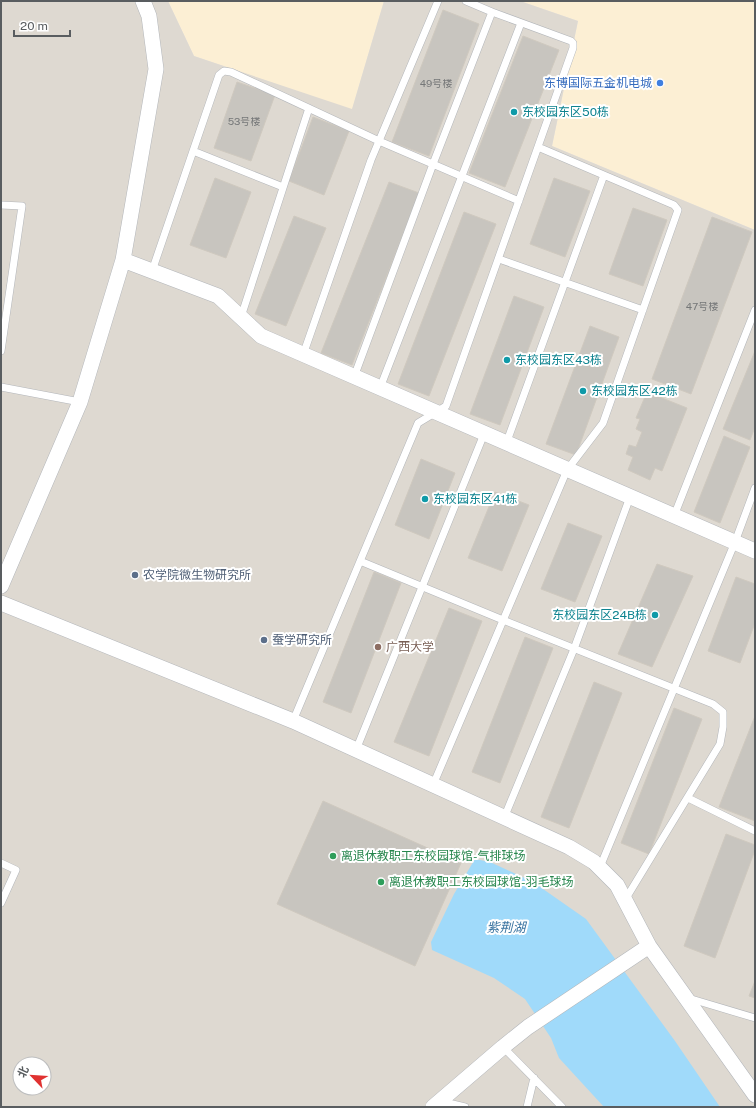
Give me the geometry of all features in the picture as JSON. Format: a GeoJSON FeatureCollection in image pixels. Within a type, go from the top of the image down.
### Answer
{"type":"FeatureCollection","features":[{"type":"Feature","properties":{"kind":"street"},"geometry":{"type":"LineString","coordinates":[[1,586],[80,402],[123,260],[156,69],[149,16],[143,1]]}},
{"type":"Feature","properties":{"kind":"street"},"geometry":{"type":"LineString","coordinates":[[123,260],[218,296],[261,336],[506,444],[755,551]]}},
{"type":"Feature","properties":{"kind":"street"},"geometry":{"type":"LineString","coordinates":[[1,603],[293,721],[569,847],[594,862],[617,885],[649,946],[755,1095]]}},
{"type":"Feature","properties":{"kind":"street"},"geometry":{"type":"LineString","coordinates":[[437,1104],[503,1047],[528,1028],[649,946]]}},
{"type":"Feature","properties":{"kind":"lane"},"geometry":{"type":"LineString","coordinates":[[303,355],[371,160],[438,1]]}},
{"type":"Feature","properties":{"kind":"lane"},"geometry":{"type":"LineString","coordinates":[[293,721],[418,422],[446,406],[573,48],[573,43],[566,39],[466,1]]}},
{"type":"Feature","properties":{"kind":"lane"},"geometry":{"type":"LineString","coordinates":[[354,377],[433,164],[492,12]]}},
{"type":"Feature","properties":{"kind":"lane"},"geometry":{"type":"LineString","coordinates":[[380,388],[521,23]]}},
{"type":"Feature","properties":{"kind":"lane"},"geometry":{"type":"LineString","coordinates":[[152,271],[219,75],[224,71],[231,72],[379,141],[519,201]]}},
{"type":"Feature","properties":{"kind":"lane"},"geometry":{"type":"LineString","coordinates":[[241,317],[309,108]]}},
{"type":"Feature","properties":{"kind":"lane"},"geometry":{"type":"LineString","coordinates":[[433,785],[567,470],[603,423],[678,210],[674,205],[538,147]]}},
{"type":"Feature","properties":{"kind":"lane"},"geometry":{"type":"LineString","coordinates":[[193,151],[283,187]]}},
{"type":"Feature","properties":{"kind":"lane"},"geometry":{"type":"LineString","coordinates":[[506,444],[604,175]]}},
{"type":"Feature","properties":{"kind":"lane"},"geometry":{"type":"LineString","coordinates":[[1,205],[22,206],[1,351]]}},
{"type":"Feature","properties":{"kind":"lane"},"geometry":{"type":"LineString","coordinates":[[499,259],[643,310]]}},
{"type":"Feature","properties":{"kind":"lane"},"geometry":{"type":"LineString","coordinates":[[674,516],[755,310]]}},
{"type":"Feature","properties":{"kind":"lane"},"geometry":{"type":"LineString","coordinates":[[1,387],[80,402]]}},
{"type":"Feature","properties":{"kind":"lane"},"geometry":{"type":"LineString","coordinates":[[356,750],[484,434]]}},
{"type":"Feature","properties":{"kind":"lane"},"geometry":{"type":"LineString","coordinates":[[600,867],[735,542],[755,488]]}},
{"type":"Feature","properties":{"kind":"lane"},"geometry":{"type":"LineString","coordinates":[[504,818],[574,649],[630,496]]}},
{"type":"Feature","properties":{"kind":"lane"},"geometry":{"type":"LineString","coordinates":[[360,561],[574,649],[713,704],[723,712],[723,727],[720,744],[625,900]]}},
{"type":"Feature","properties":{"kind":"lane"},"geometry":{"type":"LineString","coordinates":[[688,798],[755,831]]}},
{"type":"Feature","properties":{"kind":"lane"},"geometry":{"type":"LineString","coordinates":[[1,863],[16,870],[1,903]]}},
{"type":"Feature","properties":{"kind":"lane"},"geometry":{"type":"LineString","coordinates":[[686,998],[755,1018]]}},
{"type":"Feature","properties":{"kind":"lane"},"geometry":{"type":"LineString","coordinates":[[503,1047],[562,1107]]}},
{"type":"Feature","properties":{"kind":"lane"},"geometry":{"type":"LineString","coordinates":[[527,1107],[534,1078]]}},
{"type":"Feature","properties":{"kind":"lane"},"geometry":{"type":"LineString","coordinates":[[437,1104],[465,1107]]}},
{"type":"Feature","properties":{"kind":"shaded area","name":"广西大学"},"geometry":{"type":"Polygon","coordinates":[[[1,1],[168,1],[194,56],[352,109],[384,1],[520,1],[578,21],[552,146],[755,230],[755,1107],[1,1107],[1,1]]]}},
{"type":"Feature","properties":{"kind":"shaded area"},"geometry":{"type":"Polygon","coordinates":[[[168,1],[384,1],[352,110],[194,56],[168,1]]]}},
{"type":"Feature","properties":{"kind":"shaded area","name":"东博国际五金机电城"},"geometry":{"type":"Polygon","coordinates":[[[520,1],[755,1],[755,230],[552,146],[578,21],[520,1]]]}},
{"type":"Feature","properties":{"kind":"water","name":"紫荆湖"},"geometry":{"type":"Polygon","coordinates":[[[475,859],[490,862],[533,882],[586,919],[675,1041],[720,1107],[604,1107],[559,1058],[551,1038],[525,999],[494,978],[432,950],[431,942],[454,894],[475,859]]]}},
{"type":"Feature","properties":{"kind":"building"},"geometry":{"type":"Polygon","coordinates":[[[443,10],[479,24],[429,156],[392,142],[443,10]]]}},
{"type":"Feature","properties":{"kind":"building","name":"东校园东区50栋"},"geometry":{"type":"Polygon","coordinates":[[[523,36],[559,50],[505,187],[469,173],[523,36]]]}},
{"type":"Feature","properties":{"kind":"building"},"geometry":{"type":"Polygon","coordinates":[[[237,82],[275,95],[251,161],[214,148],[237,82]]]}},
{"type":"Feature","properties":{"kind":"building"},"geometry":{"type":"Polygon","coordinates":[[[313,117],[349,131],[324,195],[289,181],[313,117]]]}},
{"type":"Feature","properties":{"kind":"building"},"geometry":{"type":"Polygon","coordinates":[[[215,178],[251,192],[226,258],[190,245],[215,178]]]}},
{"type":"Feature","properties":{"kind":"building"},"geometry":{"type":"Polygon","coordinates":[[[554,178],[590,191],[565,257],[530,244],[554,178]]]}},
{"type":"Feature","properties":{"kind":"building"},"geometry":{"type":"Polygon","coordinates":[[[389,182],[419,193],[352,365],[321,353],[389,182]]]}},
{"type":"Feature","properties":{"kind":"building"},"geometry":{"type":"Polygon","coordinates":[[[633,208],[667,220],[643,286],[609,274],[633,208]]]}},
{"type":"Feature","properties":{"kind":"building"},"geometry":{"type":"Polygon","coordinates":[[[464,212],[496,224],[429,396],[398,384],[464,212]]]}},
{"type":"Feature","properties":{"kind":"building"},"geometry":{"type":"Polygon","coordinates":[[[294,216],[326,228],[286,326],[255,314],[294,216]]]}},
{"type":"Feature","properties":{"kind":"building"},"geometry":{"type":"Polygon","coordinates":[[[712,217],[752,232],[691,394],[652,379],[712,217]]]}},
{"type":"Feature","properties":{"kind":"building","name":"东校园东区43栋"},"geometry":{"type":"Polygon","coordinates":[[[514,296],[544,307],[500,425],[470,414],[514,296]]]}},
{"type":"Feature","properties":{"kind":"building","name":"东校园东区42栋"},"geometry":{"type":"Polygon","coordinates":[[[590,326],[619,337],[576,455],[546,444],[590,326]]]}},
{"type":"Feature","properties":{"kind":"building"},"geometry":{"type":"Polygon","coordinates":[[[755,351],[755,427],[750,440],[723,429],[755,351]]]}},
{"type":"Feature","properties":{"kind":"building"},"geometry":{"type":"Polygon","coordinates":[[[647,392],[687,408],[662,471],[655,468],[650,480],[628,470],[633,457],[626,454],[629,445],[636,447],[642,432],[636,429],[640,419],[636,418],[647,392]]]}},
{"type":"Feature","properties":{"kind":"building"},"geometry":{"type":"Polygon","coordinates":[[[724,436],[750,447],[720,523],[694,512],[724,436]]]}},
{"type":"Feature","properties":{"kind":"building","name":"东校园东区41栋"},"geometry":{"type":"Polygon","coordinates":[[[421,459],[455,473],[429,539],[395,525],[421,459]]]}},
{"type":"Feature","properties":{"kind":"building"},"geometry":{"type":"Polygon","coordinates":[[[495,492],[529,505],[502,571],[468,558],[495,492]]]}},
{"type":"Feature","properties":{"kind":"building"},"geometry":{"type":"Polygon","coordinates":[[[568,523],[602,536],[575,602],[541,589],[568,523]]]}},
{"type":"Feature","properties":{"kind":"building","name":"东校园东区24B栋"},"geometry":{"type":"Polygon","coordinates":[[[657,564],[693,576],[652,667],[618,654],[657,564]]]}},
{"type":"Feature","properties":{"kind":"building"},"geometry":{"type":"Polygon","coordinates":[[[374,572],[401,583],[351,713],[323,702],[374,572]]]}},
{"type":"Feature","properties":{"kind":"building"},"geometry":{"type":"Polygon","coordinates":[[[736,577],[755,584],[755,623],[740,663],[708,651],[736,577]]]}},
{"type":"Feature","properties":{"kind":"building"},"geometry":{"type":"Polygon","coordinates":[[[449,608],[482,621],[429,756],[394,742],[449,608]]]}},
{"type":"Feature","properties":{"kind":"building"},"geometry":{"type":"Polygon","coordinates":[[[525,637],[553,648],[500,783],[472,772],[525,637]]]}},
{"type":"Feature","properties":{"kind":"building"},"geometry":{"type":"Polygon","coordinates":[[[594,682],[622,693],[569,828],[541,817],[594,682]]]}},
{"type":"Feature","properties":{"kind":"building"},"geometry":{"type":"Polygon","coordinates":[[[674,708],[702,719],[649,854],[621,843],[674,708]]]}},
{"type":"Feature","properties":{"kind":"building"},"geometry":{"type":"Polygon","coordinates":[[[755,716],[755,821],[719,807],[755,716]]]}},
{"type":"Feature","properties":{"kind":"building"},"geometry":{"type":"Polygon","coordinates":[[[323,801],[461,863],[415,966],[277,904],[323,801]]]}},
{"type":"Feature","properties":{"kind":"building"},"geometry":{"type":"Polygon","coordinates":[[[726,834],[755,845],[755,850],[715,958],[684,946],[726,834]]]}},
{"type":"Feature","properties":{"kind":"building"},"geometry":{"type":"Polygon","coordinates":[[[755,981],[755,998],[749,996],[755,981]]]}},
{"type":"Feature","properties":{"kind":"place","name":"东博国际五金机电城"},"geometry":{"type":"Point","coordinates":[660,83]}},
{"type":"Feature","properties":{"kind":"place","name":"东校园东区50栋"},"geometry":{"type":"Point","coordinates":[514,112]}},
{"type":"Feature","properties":{"kind":"place","name":"东校园东区43栋"},"geometry":{"type":"Point","coordinates":[507,360]}},
{"type":"Feature","properties":{"kind":"place","name":"东校园东区42栋"},"geometry":{"type":"Point","coordinates":[583,391]}},
{"type":"Feature","properties":{"kind":"place","name":"东校园东区41栋"},"geometry":{"type":"Point","coordinates":[425,499]}},
{"type":"Feature","properties":{"kind":"place","name":"农学院微生物研究所"},"geometry":{"type":"Point","coordinates":[135,575]}},
{"type":"Feature","properties":{"kind":"place","name":"东校园东区24B栋"},"geometry":{"type":"Point","coordinates":[655,615]}},
{"type":"Feature","properties":{"kind":"place","name":"蚕学研究所"},"geometry":{"type":"Point","coordinates":[264,640]}},
{"type":"Feature","properties":{"kind":"place","name":"广西大学"},"geometry":{"type":"Point","coordinates":[378,647]}},
{"type":"Feature","properties":{"kind":"place","name":"离退休教职工东校园球馆-气排球场"},"geometry":{"type":"Point","coordinates":[333,856]}},
{"type":"Feature","properties":{"kind":"place","name":"离退休教职工东校园球馆-羽毛球场"},"geometry":{"type":"Point","coordinates":[381,882]}}]}
